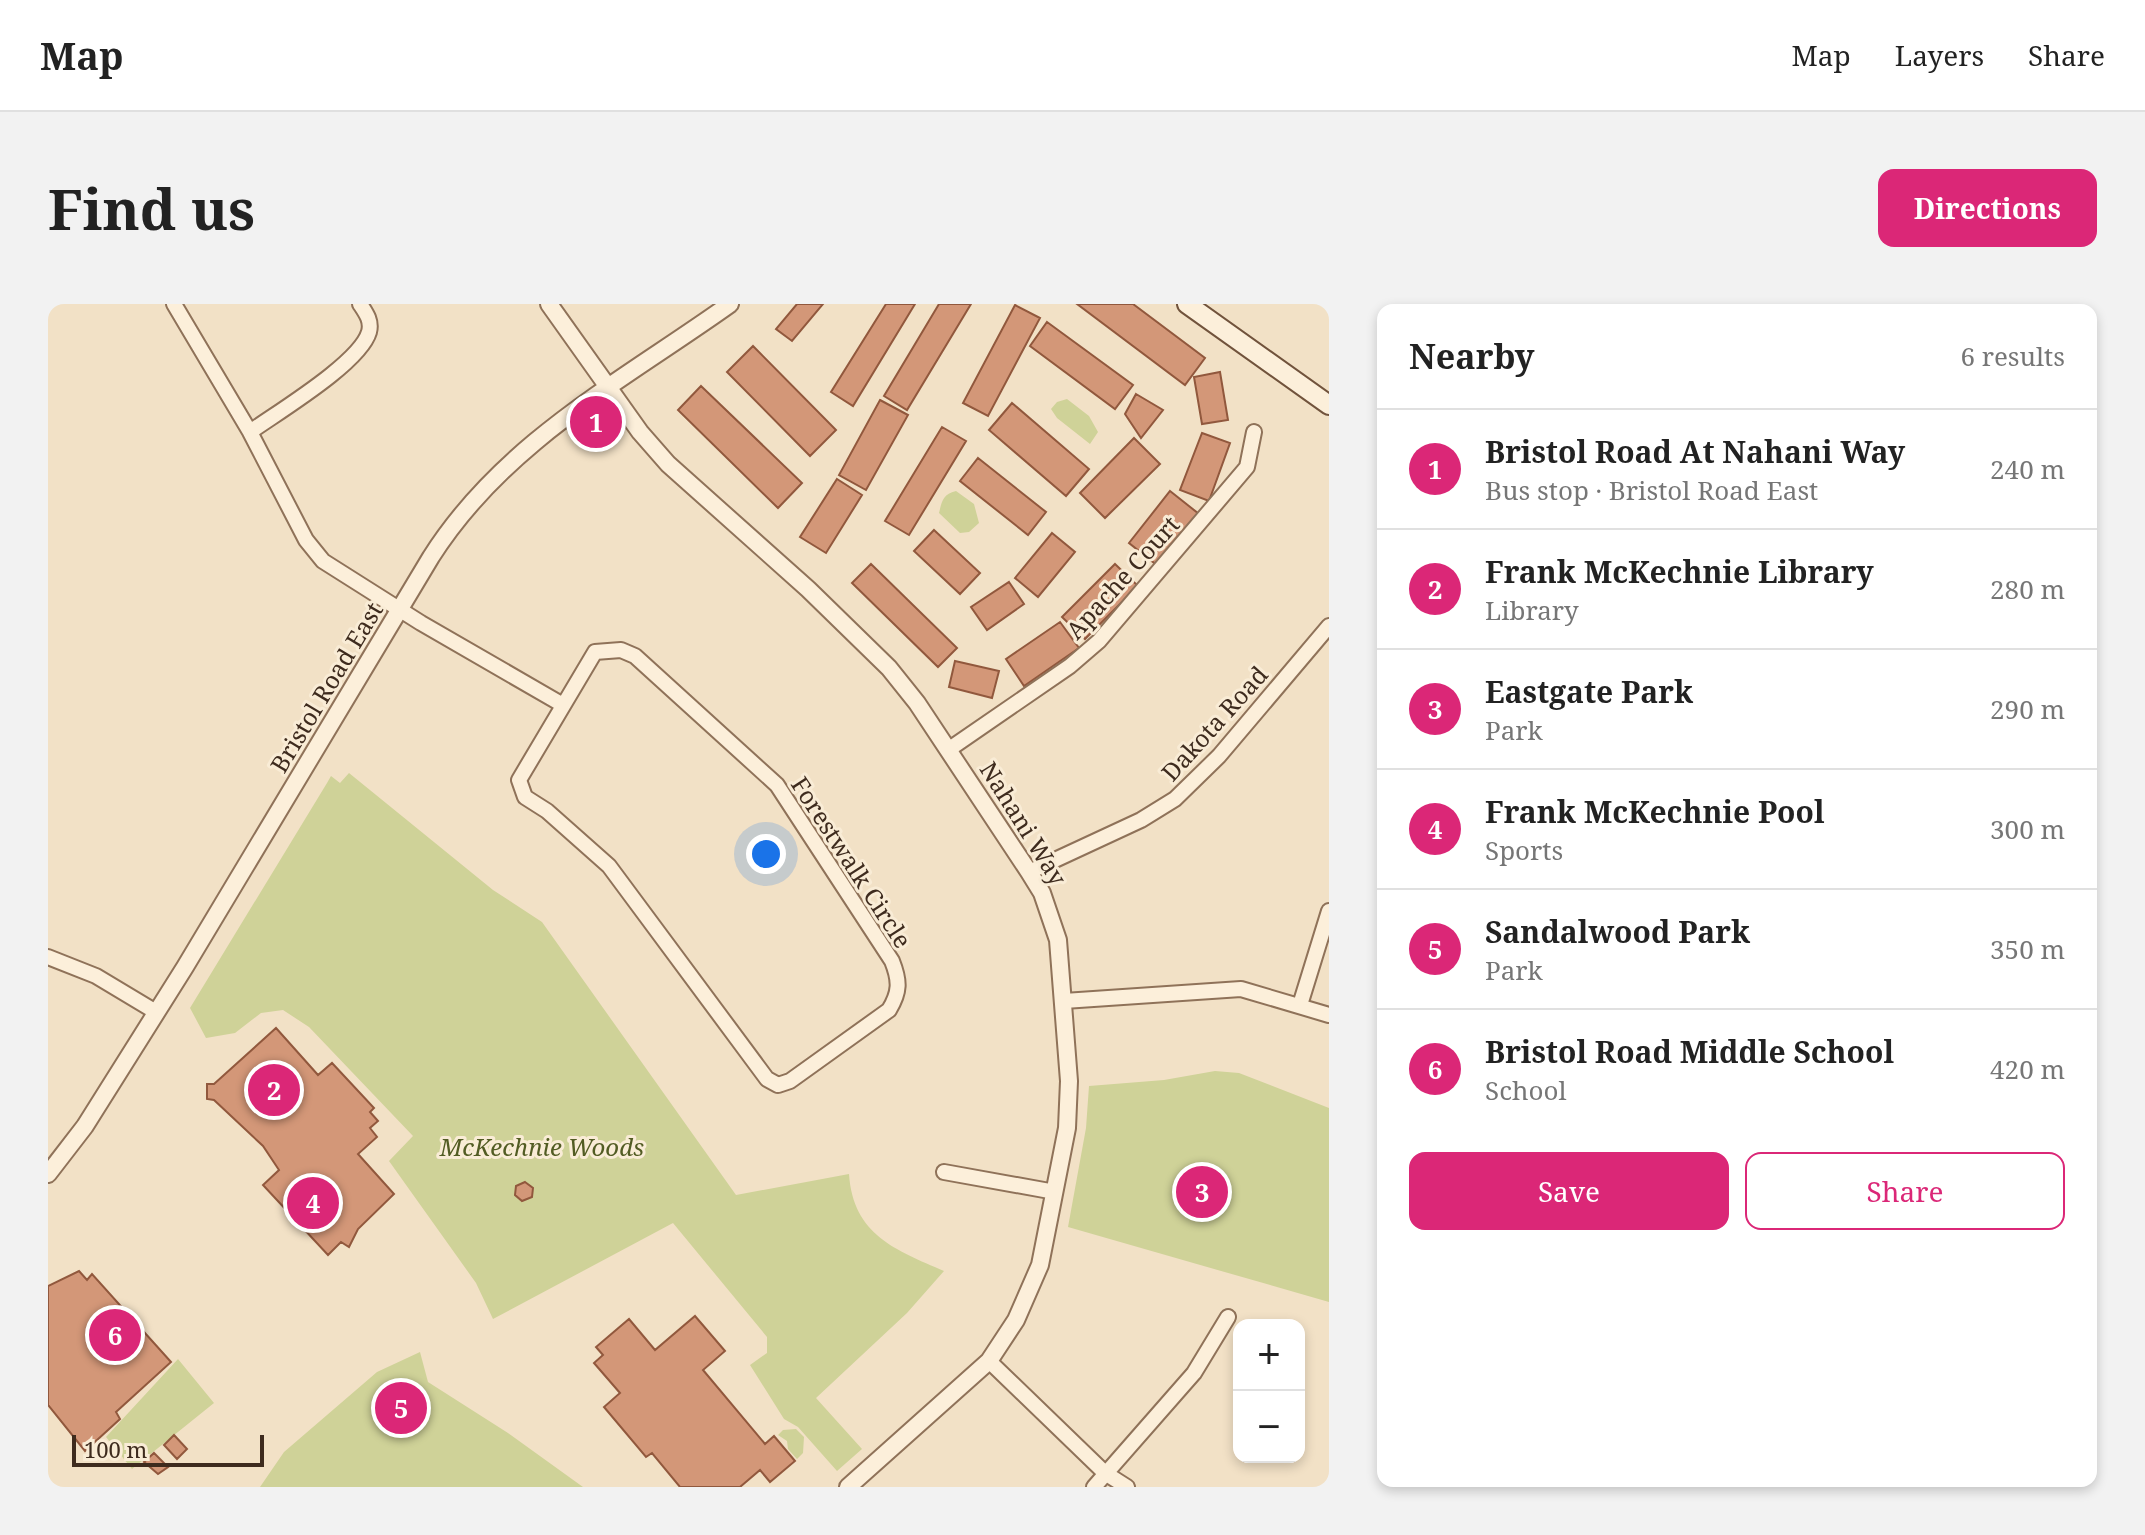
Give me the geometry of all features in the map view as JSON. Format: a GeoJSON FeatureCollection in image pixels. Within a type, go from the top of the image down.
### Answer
{"type":"FeatureCollection","features":[{"type":"Feature","properties":{"kind":"main road"},"geometry":{"type":"LineString","coordinates":[[1187,304],[1329,405]]}},
{"type":"Feature","properties":{"kind":"street"},"geometry":{"type":"LineString","coordinates":[[174,304],[250,432],[306,540],[323,561],[400,610],[563,705]]}},
{"type":"Feature","properties":{"kind":"street"},"geometry":{"type":"LineString","coordinates":[[250,432],[340,368],[363,345],[370,330],[369,318],[360,304]]}},
{"type":"Feature","properties":{"kind":"street","name":"Nahani Way"},"geometry":{"type":"LineString","coordinates":[[549,304],[640,432],[674,470],[874,652],[911,695],[1042,893],[1058,940],[1070,1094],[1055,1192],[1040,1265],[1032,1287],[1016,1320],[989,1361],[848,1487]]}},
{"type":"Feature","properties":{"kind":"street","name":"Bristol Road East"},"geometry":{"type":"LineString","coordinates":[[48,1174],[85,1126],[439,544],[477,494],[527,446],[730,304]]}},
{"type":"Feature","properties":{"kind":"street","name":"Apache Court"},"geometry":{"type":"LineString","coordinates":[[948,750],[1070,666],[1099,641],[1247,467],[1254,432]]}},
{"type":"Feature","properties":{"kind":"street","name":"Dakota Road"},"geometry":{"type":"LineString","coordinates":[[1029,872],[1141,820],[1184,792],[1219,756],[1329,626]]}},
{"type":"Feature","properties":{"kind":"street","name":"Forestwalk Circle"},"geometry":{"type":"LineString","coordinates":[[621,650],[635,656],[777,785],[892,961],[899,979],[898,995],[889,1010],[790,1081],[778,1085],[767,1079],[609,866],[547,811],[525,797],[519,780],[563,705],[595,652],[621,650]]}},
{"type":"Feature","properties":{"kind":"street"},"geometry":{"type":"LineString","coordinates":[[1300,1005],[1329,911]]}},
{"type":"Feature","properties":{"kind":"street"},"geometry":{"type":"LineString","coordinates":[[48,957],[96,976],[156,1012]]}},
{"type":"Feature","properties":{"kind":"street"},"geometry":{"type":"LineString","coordinates":[[1064,1001],[1241,989],[1329,1015]]}},
{"type":"Feature","properties":{"kind":"street"},"geometry":{"type":"LineString","coordinates":[[944,1172],[1055,1192]]}},
{"type":"Feature","properties":{"kind":"street"},"geometry":{"type":"LineString","coordinates":[[1094,1487],[1194,1373],[1228,1317]]}},
{"type":"Feature","properties":{"kind":"street"},"geometry":{"type":"LineString","coordinates":[[989,1361],[1105,1473],[1127,1487]]}},
{"type":"Feature","properties":{"kind":"green space"},"geometry":{"type":"Polygon","coordinates":[[[1067,399],[1089,416],[1098,432],[1090,444],[1057,418],[1051,409],[1057,402],[1067,399]]]}},
{"type":"Feature","properties":{"kind":"green space"},"geometry":{"type":"Polygon","coordinates":[[[956,491],[974,504],[979,523],[969,532],[960,533],[939,513],[944,499],[956,491]]]}},
{"type":"Feature","properties":{"kind":"green space","name":"McKechnie Woods"},"geometry":{"type":"Polygon","coordinates":[[[349,773],[493,890],[542,922],[736,1195],[849,1174],[852,1195],[868,1226],[880,1238],[909,1256],[944,1271],[907,1313],[816,1398],[862,1449],[837,1471],[798,1427],[784,1419],[750,1365],[767,1353],[767,1337],[673,1223],[493,1319],[476,1283],[389,1161],[413,1136],[309,1027],[283,1010],[261,1013],[235,1033],[206,1038],[190,1008],[331,776],[340,783],[349,773]]]}},
{"type":"Feature","properties":{"kind":"green space"},"geometry":{"type":"Polygon","coordinates":[[[1215,1071],[1239,1073],[1329,1108],[1329,1302],[1068,1227],[1086,1128],[1089,1086],[1164,1080],[1215,1071]]]}},
{"type":"Feature","properties":{"kind":"green space"},"geometry":{"type":"Polygon","coordinates":[[[420,1352],[428,1382],[508,1433],[583,1487],[260,1487],[284,1452],[377,1372],[420,1352]]]}},
{"type":"Feature","properties":{"kind":"green space"},"geometry":{"type":"Polygon","coordinates":[[[178,1359],[214,1403],[132,1469],[106,1437],[178,1359]]]}},
{"type":"Feature","properties":{"kind":"green space"},"geometry":{"type":"Polygon","coordinates":[[[796,1429],[804,1437],[803,1453],[797,1459],[788,1449],[787,1441],[778,1435],[783,1430],[796,1429]]]}},
{"type":"Feature","properties":{"kind":"building"},"geometry":{"type":"Polygon","coordinates":[[[797,304],[823,304],[792,341],[776,329],[797,304]]]}},
{"type":"Feature","properties":{"kind":"building"},"geometry":{"type":"Polygon","coordinates":[[[886,304],[915,304],[853,406],[831,392],[886,304]]]}},
{"type":"Feature","properties":{"kind":"building"},"geometry":{"type":"Polygon","coordinates":[[[939,304],[971,304],[907,410],[884,396],[939,304]]]}},
{"type":"Feature","properties":{"kind":"building"},"geometry":{"type":"Polygon","coordinates":[[[1077,304],[1133,304],[1205,358],[1185,385],[1077,304]]]}},
{"type":"Feature","properties":{"kind":"building"},"geometry":{"type":"Polygon","coordinates":[[[1015,305],[1040,318],[988,416],[963,403],[1015,305]]]}},
{"type":"Feature","properties":{"kind":"building"},"geometry":{"type":"Polygon","coordinates":[[[1047,322],[1133,385],[1115,409],[1030,346],[1047,322]]]}},
{"type":"Feature","properties":{"kind":"building"},"geometry":{"type":"Polygon","coordinates":[[[753,346],[836,430],[810,456],[727,372],[753,346]]]}},
{"type":"Feature","properties":{"kind":"building"},"geometry":{"type":"Polygon","coordinates":[[[1220,372],[1228,420],[1202,424],[1194,377],[1220,372]]]}},
{"type":"Feature","properties":{"kind":"building"},"geometry":{"type":"Polygon","coordinates":[[[701,386],[802,483],[778,508],[678,410],[701,386]]]}},
{"type":"Feature","properties":{"kind":"building"},"geometry":{"type":"Polygon","coordinates":[[[1136,394],[1163,410],[1141,438],[1125,414],[1136,394]]]}},
{"type":"Feature","properties":{"kind":"building"},"geometry":{"type":"Polygon","coordinates":[[[880,400],[908,415],[866,490],[839,475],[880,400]]]}},
{"type":"Feature","properties":{"kind":"building"},"geometry":{"type":"Polygon","coordinates":[[[1012,403],[1089,469],[1066,496],[989,430],[1012,403]]]}},
{"type":"Feature","properties":{"kind":"building"},"geometry":{"type":"Polygon","coordinates":[[[942,427],[966,441],[909,535],[885,521],[942,427]]]}},
{"type":"Feature","properties":{"kind":"building"},"geometry":{"type":"Polygon","coordinates":[[[1202,433],[1230,443],[1209,501],[1180,490],[1202,433]]]}},
{"type":"Feature","properties":{"kind":"building"},"geometry":{"type":"Polygon","coordinates":[[[1134,438],[1160,464],[1105,518],[1080,493],[1134,438]]]}},
{"type":"Feature","properties":{"kind":"building"},"geometry":{"type":"Polygon","coordinates":[[[978,458],[1046,512],[1028,535],[960,481],[978,458]]]}},
{"type":"Feature","properties":{"kind":"building"},"geometry":{"type":"Polygon","coordinates":[[[837,479],[862,495],[826,553],[800,537],[837,479]]]}},
{"type":"Feature","properties":{"kind":"building"},"geometry":{"type":"Polygon","coordinates":[[[1170,491],[1199,514],[1158,566],[1129,543],[1170,491]]]}},
{"type":"Feature","properties":{"kind":"building"},"geometry":{"type":"Polygon","coordinates":[[[934,530],[980,573],[960,594],[914,551],[934,530]]]}},
{"type":"Feature","properties":{"kind":"building"},"geometry":{"type":"Polygon","coordinates":[[[1052,533],[1075,552],[1038,597],[1015,578],[1052,533]]]}},
{"type":"Feature","properties":{"kind":"building"},"geometry":{"type":"Polygon","coordinates":[[[871,564],[957,648],[938,667],[852,583],[871,564]]]}},
{"type":"Feature","properties":{"kind":"building"},"geometry":{"type":"Polygon","coordinates":[[[1115,564],[1138,586],[1085,639],[1062,617],[1115,564]]]}},
{"type":"Feature","properties":{"kind":"building"},"geometry":{"type":"Polygon","coordinates":[[[1009,582],[1024,604],[987,630],[971,607],[1009,582]]]}},
{"type":"Feature","properties":{"kind":"building"},"geometry":{"type":"Polygon","coordinates":[[[1060,622],[1079,648],[1024,686],[1006,659],[1060,622]]]}},
{"type":"Feature","properties":{"kind":"building"},"geometry":{"type":"Polygon","coordinates":[[[955,661],[999,671],[992,698],[949,687],[955,661]]]}},
{"type":"Feature","properties":{"kind":"building"},"geometry":{"type":"Polygon","coordinates":[[[276,1028],[318,1075],[332,1063],[374,1108],[370,1112],[378,1121],[370,1128],[377,1137],[358,1154],[394,1194],[358,1229],[349,1247],[341,1242],[328,1255],[263,1185],[279,1170],[263,1146],[214,1100],[207,1099],[207,1084],[214,1084],[276,1028]]]}},
{"type":"Feature","properties":{"kind":"building"},"geometry":{"type":"Polygon","coordinates":[[[525,1182],[533,1188],[532,1197],[522,1201],[515,1195],[516,1186],[525,1182]]]}},
{"type":"Feature","properties":{"kind":"building"},"geometry":{"type":"Polygon","coordinates":[[[79,1271],[87,1280],[92,1274],[171,1362],[116,1412],[120,1419],[85,1451],[48,1405],[48,1286],[79,1271]]]}},
{"type":"Feature","properties":{"kind":"building"},"geometry":{"type":"Polygon","coordinates":[[[695,1316],[725,1351],[703,1370],[765,1444],[774,1436],[795,1461],[770,1482],[760,1470],[740,1487],[680,1487],[652,1453],[646,1457],[604,1407],[620,1393],[594,1363],[603,1355],[596,1347],[629,1319],[655,1350],[695,1316]]]}},
{"type":"Feature","properties":{"kind":"building"},"geometry":{"type":"Polygon","coordinates":[[[174,1435],[187,1449],[177,1459],[164,1445],[174,1435]]]}},
{"type":"Feature","properties":{"kind":"building"},"geometry":{"type":"Polygon","coordinates":[[[154,1453],[168,1467],[158,1474],[144,1462],[154,1453]]]}},
{"type":"Feature","properties":{"kind":"place","name":"Bristol Road At Nahani Way"},"geometry":{"type":"Point","coordinates":[596,422]}},
{"type":"Feature","properties":{"kind":"place","name":"Frank McKechnie Library"},"geometry":{"type":"Point","coordinates":[274,1090]}},
{"type":"Feature","properties":{"kind":"place","name":"Eastgate Park"},"geometry":{"type":"Point","coordinates":[1202,1192]}},
{"type":"Feature","properties":{"kind":"place","name":"Frank McKechnie Pool"},"geometry":{"type":"Point","coordinates":[313,1203]}},
{"type":"Feature","properties":{"kind":"place","name":"Bristol Road Middle School"},"geometry":{"type":"Point","coordinates":[115,1335]}},
{"type":"Feature","properties":{"kind":"place","name":"Sandalwood Park"},"geometry":{"type":"Point","coordinates":[401,1408]}}]}
